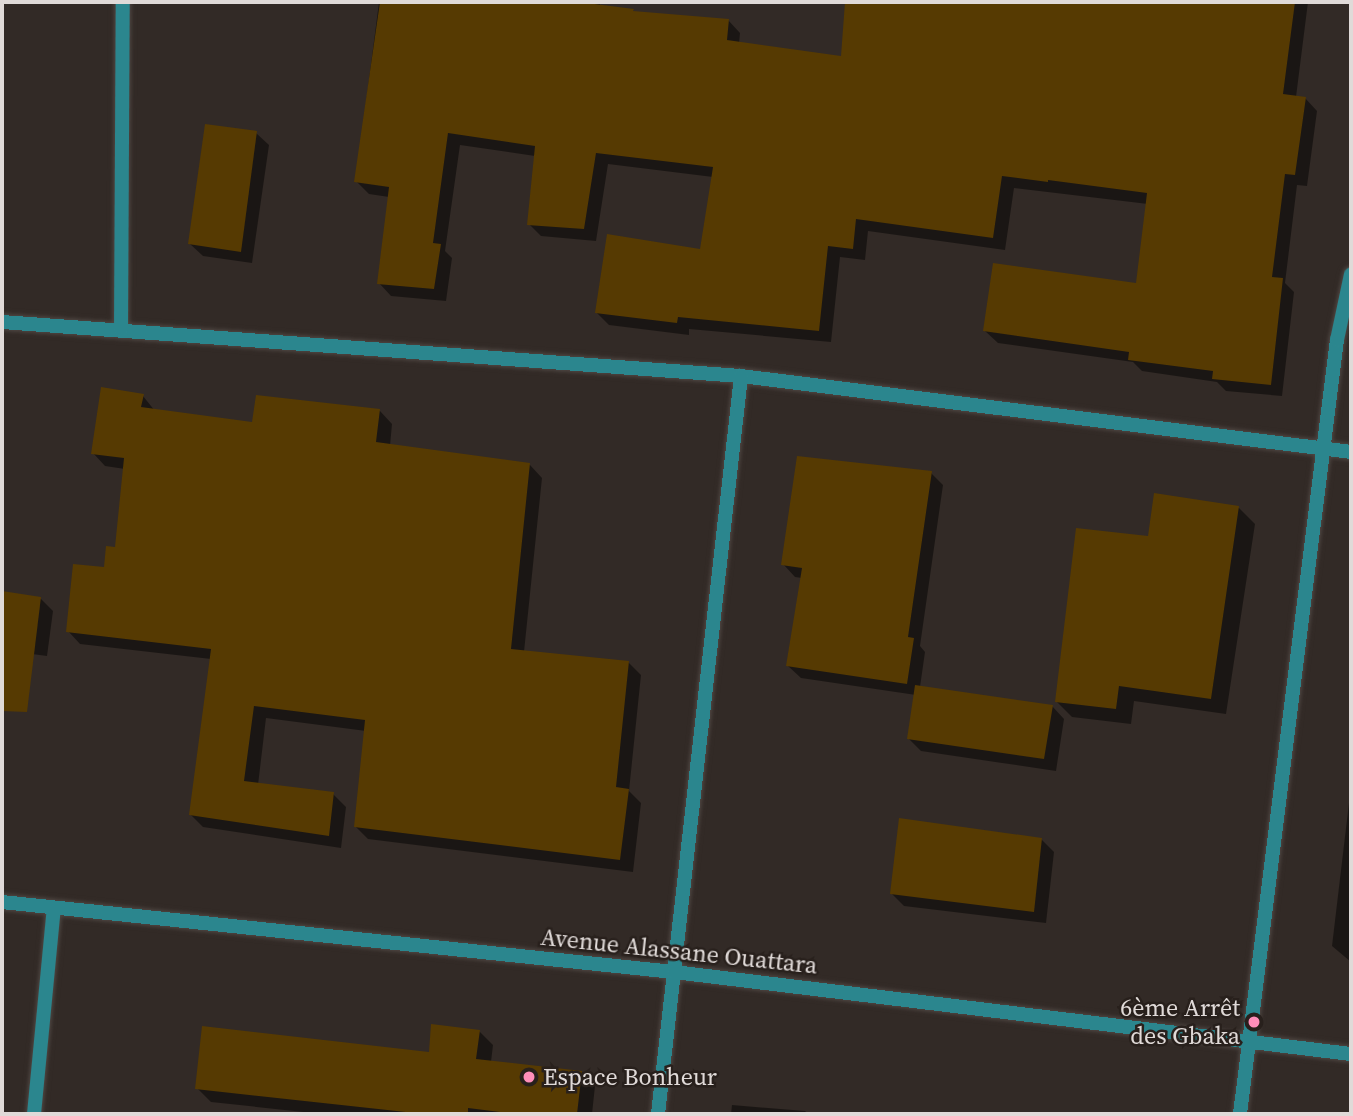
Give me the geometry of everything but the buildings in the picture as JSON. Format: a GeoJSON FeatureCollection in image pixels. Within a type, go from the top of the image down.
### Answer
{"type":"FeatureCollection","features":[{"type":"Feature","properties":{"kind":"street"},"geometry":{"type":"LineString","coordinates":[[121,330],[123,2]]}},
{"type":"Feature","properties":{"kind":"street"},"geometry":{"type":"LineString","coordinates":[[1240,1114],[1337,340],[1351,274]]}},
{"type":"Feature","properties":{"kind":"street"},"geometry":{"type":"LineString","coordinates":[[2,322],[741,376],[1351,452]]}},
{"type":"Feature","properties":{"kind":"street"},"geometry":{"type":"LineString","coordinates":[[658,1114],[741,376]]}},
{"type":"Feature","properties":{"kind":"street","name":"Avenue Alassane Ouattara"},"geometry":{"type":"LineString","coordinates":[[2,902],[674,972],[1351,1054]]}},
{"type":"Feature","properties":{"kind":"street"},"geometry":{"type":"LineString","coordinates":[[34,1114],[54,908]]}},
{"type":"Feature","properties":{"kind":"place","name":"6ème Arrêt des Gbaka"},"geometry":{"type":"Point","coordinates":[1254,1022]}},
{"type":"Feature","properties":{"kind":"place","name":"Espace Bonheur"},"geometry":{"type":"Point","coordinates":[529,1077]}}]}
